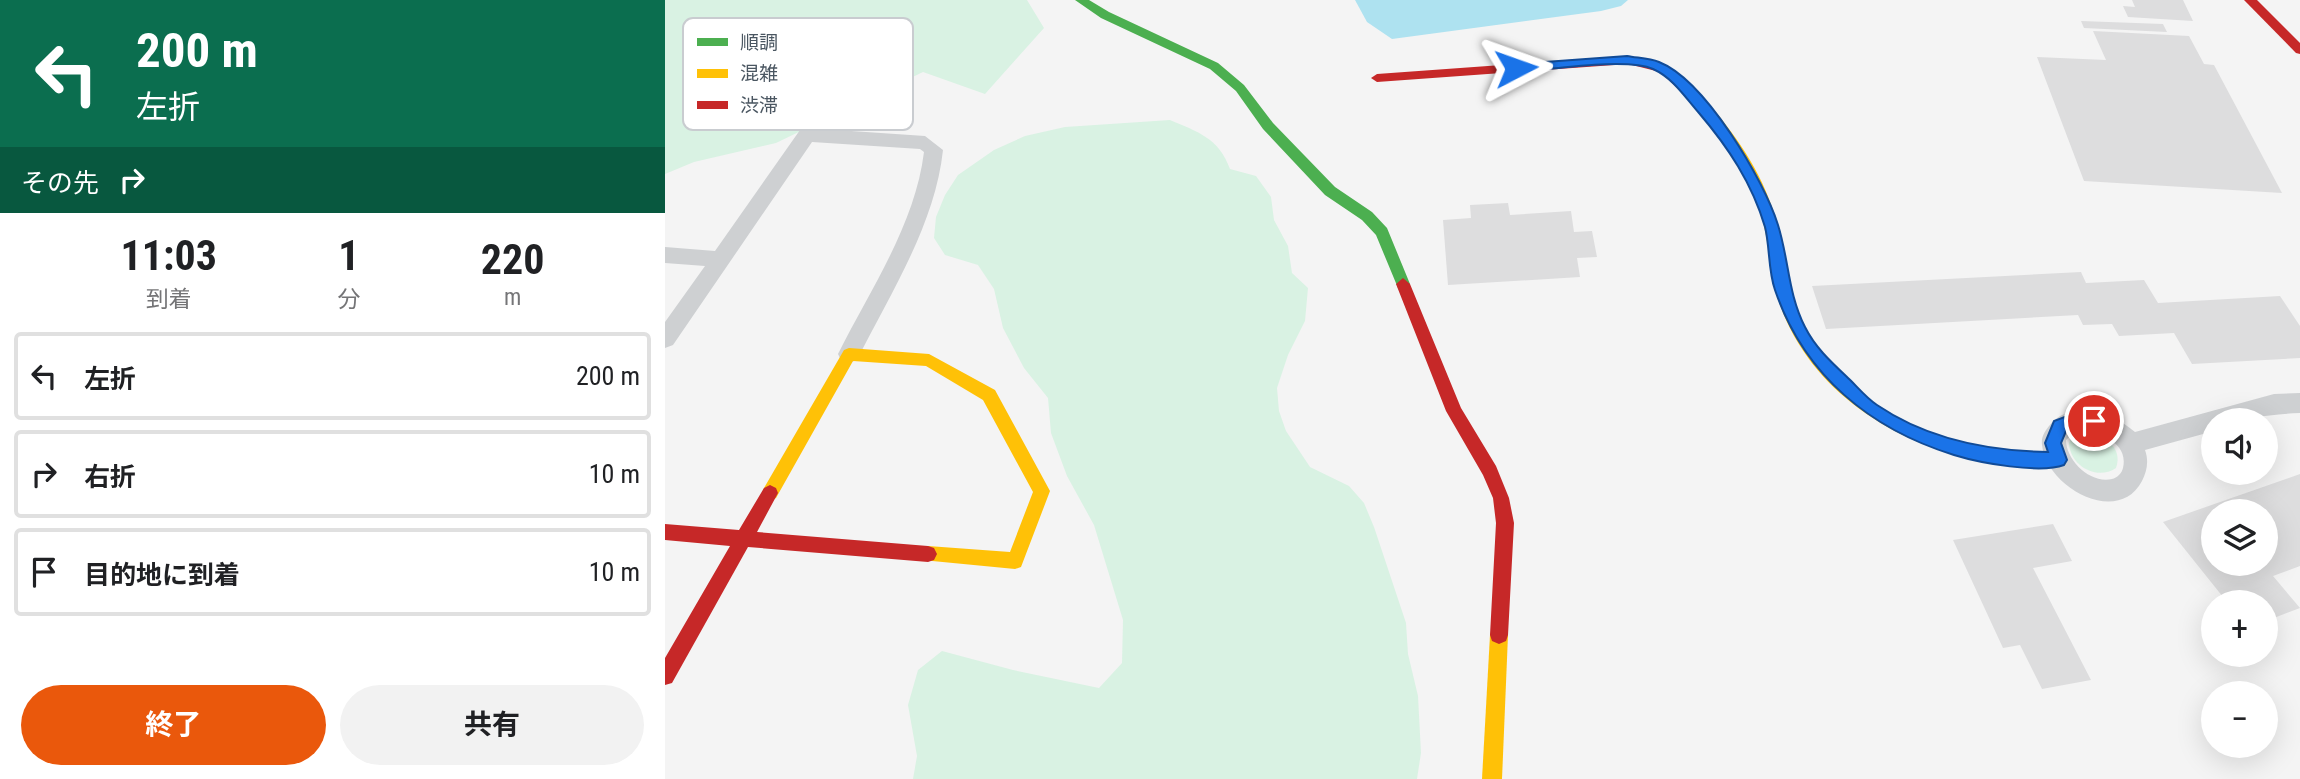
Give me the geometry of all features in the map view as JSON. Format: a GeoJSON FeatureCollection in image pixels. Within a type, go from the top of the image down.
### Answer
{"type":"FeatureCollection","features":[{"type":"Feature","properties":{"kind":"street"},"geometry":{"type":"LineString","coordinates":[[1081,0],[1105,15],[1214,66],[1240,88],[1268,126],[1330,191],[1367,216],[1382,232],[1454,411],[1490,471],[1501,498],[1506,523],[1492,779]]}},
{"type":"Feature","properties":{"kind":"street"},"geometry":{"type":"LineString","coordinates":[[2250,0],[2300,50]]}},
{"type":"Feature","properties":{"kind":"street"},"geometry":{"type":"LineString","coordinates":[[1377,78],[1627,60],[1666,69],[1706,110],[1758,187],[1772,228],[1789,310],[1816,357],[1841,384],[1871,410],[1936,442],[1970,453],[2059,460]]}},
{"type":"Feature","properties":{"kind":"street"},"geometry":{"type":"LineString","coordinates":[[665,338],[807,135],[925,143],[934,150],[935,167],[918,212],[849,354],[665,676]]}},
{"type":"Feature","properties":{"kind":"street"},"geometry":{"type":"LineString","coordinates":[[665,255],[720,259]]}},
{"type":"Feature","properties":{"kind":"street"},"geometry":{"type":"LineString","coordinates":[[665,532],[1015,561],[1042,491],[989,395],[929,360],[849,354]]}},
{"type":"Feature","properties":{"kind":"street"},"geometry":{"type":"LineString","coordinates":[[2259,408],[2274,404],[2300,403]]}},
{"type":"Feature","properties":{"kind":"street"},"geometry":{"type":"LineString","coordinates":[[2071,420],[2102,424],[2130,444],[2137,458],[2137,471],[2131,482],[2120,488],[2105,489],[2088,485],[2072,476],[2059,460],[2054,437],[2060,426],[2071,420]]}},
{"type":"Feature","properties":{"kind":"street"},"geometry":{"type":"LineString","coordinates":[[2130,444],[2201,424]]}},
{"type":"Feature","properties":{"kind":"green space"},"geometry":{"type":"Polygon","coordinates":[[[665,0],[1027,0],[1044,28],[985,94],[923,72],[913,77],[913,18],[683,18],[683,130],[803,130],[776,143],[694,162],[665,174],[665,0]]]}},
{"type":"Feature","properties":{"kind":"green space"},"geometry":{"type":"Polygon","coordinates":[[[1170,120],[1214,143],[1230,169],[1256,176],[1271,197],[1274,220],[1288,246],[1292,273],[1308,288],[1305,321],[1288,355],[1277,388],[1279,411],[1286,431],[1310,467],[1349,486],[1364,503],[1374,527],[1406,623],[1408,654],[1418,696],[1421,753],[1417,779],[913,779],[917,756],[908,705],[918,670],[942,651],[1013,670],[1099,688],[1122,663],[1123,620],[1094,525],[1067,476],[1051,433],[1048,398],[1024,368],[1003,328],[994,289],[978,265],[945,255],[934,238],[936,217],[945,195],[958,175],[994,150],[1025,136],[1065,127],[1170,120]]]}},
{"type":"Feature","properties":{"kind":"green space"},"geometry":{"type":"Polygon","coordinates":[[[2082,433],[2103,438],[2114,447],[2118,460],[2116,468],[2101,473],[2093,472],[2079,464],[2069,443],[2073,436],[2082,433]]]}},
{"type":"Feature","properties":{"kind":"water"},"geometry":{"type":"Polygon","coordinates":[[[1355,0],[1628,0],[1621,6],[1601,11],[1392,39],[1367,22],[1355,0]]]}},
{"type":"Feature","properties":{"kind":"building"},"geometry":{"type":"Polygon","coordinates":[[[2132,0],[2183,0],[2193,21],[2128,17],[2123,6],[2135,7],[2132,0]]]}},
{"type":"Feature","properties":{"kind":"building"},"geometry":{"type":"Polygon","coordinates":[[[2081,21],[2163,24],[2167,32],[2084,28],[2081,21]]]}},
{"type":"Feature","properties":{"kind":"building"},"geometry":{"type":"Polygon","coordinates":[[[2093,31],[2189,36],[2204,64],[2214,65],[2282,193],[2084,181],[2037,57],[2106,60],[2093,31]]]}},
{"type":"Feature","properties":{"kind":"building"},"geometry":{"type":"Polygon","coordinates":[[[1508,203],[1510,215],[1571,211],[1574,232],[1592,231],[1597,257],[1577,258],[1580,277],[1448,285],[1443,220],[1471,218],[1470,205],[1508,203]]]}},
{"type":"Feature","properties":{"kind":"building"},"geometry":{"type":"Polygon","coordinates":[[[2081,272],[2086,283],[2144,280],[2158,303],[2280,296],[2300,326],[2300,358],[2192,364],[2174,333],[2119,336],[2112,324],[2083,325],[2078,315],[1826,329],[1812,286],[2081,272]]]}},
{"type":"Feature","properties":{"kind":"building"},"geometry":{"type":"Polygon","coordinates":[[[2300,474],[2300,566],[2278,574],[2278,499],[2229,499],[2269,485],[2278,485],[2278,482],[2300,474]]]}},
{"type":"Feature","properties":{"kind":"building"},"geometry":{"type":"Polygon","coordinates":[[[2201,509],[2201,570],[2163,522],[2201,509]]]}},
{"type":"Feature","properties":{"kind":"building"},"geometry":{"type":"Polygon","coordinates":[[[2053,524],[2072,561],[2033,568],[2091,680],[2042,689],[2020,645],[2003,648],[1953,540],[2053,524]]]}},
{"type":"Feature","properties":{"kind":"building"},"geometry":{"type":"Polygon","coordinates":[[[2206,576],[2273,576],[2300,608],[2278,616],[2278,590],[2217,590],[2206,576]]]}},
{"type":"Feature","properties":{"kind":"traffic: fast"},"geometry":{"type":"LineString","coordinates":[[1081,0],[1105,15],[1214,66],[1240,88],[1268,126],[1330,191],[1367,216],[1382,232],[1403,284]]}},
{"type":"Feature","properties":{"kind":"traffic: slow"},"geometry":{"type":"LineString","coordinates":[[1705,107],[1735,146],[1759,191],[1770,222],[1784,295],[1800,334],[1839,384],[1891,422],[1950,447],[2000,457],[2059,460]]}},
{"type":"Feature","properties":{"kind":"traffic: slow"},"geometry":{"type":"LineString","coordinates":[[770,493],[849,354],[929,360],[989,395],[1042,491],[1015,561],[928,554]]}},
{"type":"Feature","properties":{"kind":"traffic: slow"},"geometry":{"type":"LineString","coordinates":[[1492,779],[1499,635]]}},
{"type":"Feature","properties":{"kind":"traffic: jam"},"geometry":{"type":"LineString","coordinates":[[2250,0],[2300,50]]}},
{"type":"Feature","properties":{"kind":"traffic: jam"},"geometry":{"type":"LineString","coordinates":[[1377,78],[1628,60],[1664,69],[1705,107]]}},
{"type":"Feature","properties":{"kind":"traffic: jam"},"geometry":{"type":"LineString","coordinates":[[1403,284],[1454,411],[1490,471],[1501,498],[1505,523],[1499,635]]}},
{"type":"Feature","properties":{"kind":"traffic: jam"},"geometry":{"type":"LineString","coordinates":[[665,676],[770,493]]}},
{"type":"Feature","properties":{"kind":"traffic: jam"},"geometry":{"type":"LineString","coordinates":[[665,532],[928,554]]}},
{"type":"Feature","properties":{"kind":"route"},"geometry":{"type":"LineString","coordinates":[[1516,68],[1627,60],[1655,65],[1666,69],[1675,77],[1729,139],[1758,187],[1772,228],[1781,287],[1798,330],[1816,357],[1871,410],[1900,427],[1936,442],[1970,453],[2022,459],[2059,460],[2053,443],[2060,426],[2071,420],[2094,421]]}}]}
